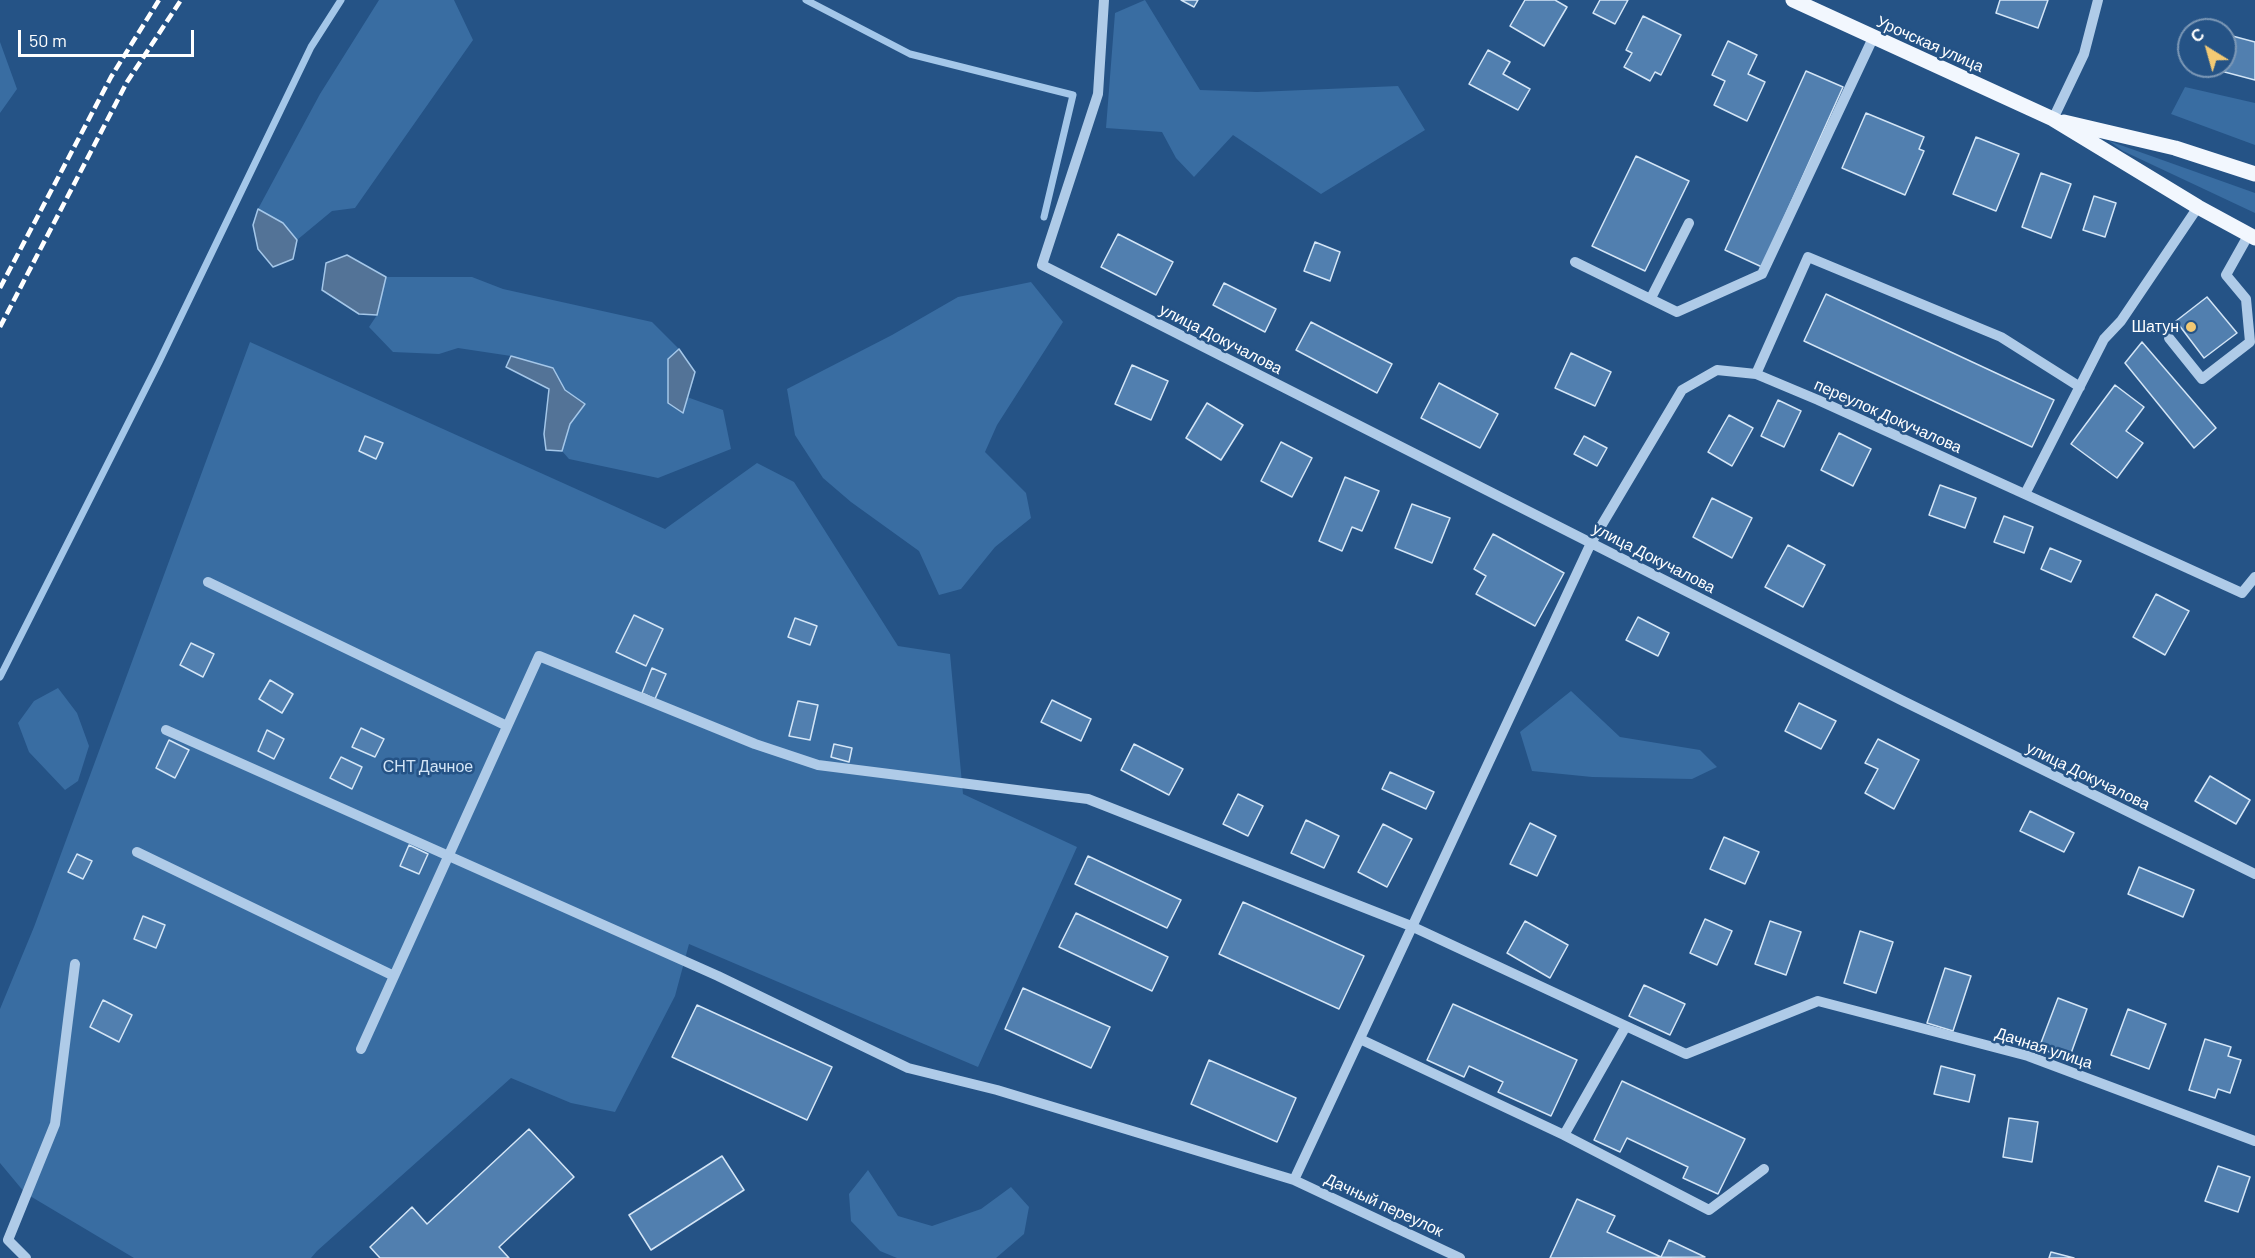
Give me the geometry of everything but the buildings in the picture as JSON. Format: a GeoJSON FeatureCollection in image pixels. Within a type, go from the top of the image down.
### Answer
{"type":"FeatureCollection","features":[{"type":"Feature","properties":{"kind":"main road","name":"Урочская улица"},"geometry":{"type":"LineString","coordinates":[[1793,0],[2053,119],[2198,207],[2252,236]]}},
{"type":"Feature","properties":{"kind":"main road","name":"Урочская улица"},"geometry":{"type":"LineString","coordinates":[[2053,119],[2175,148],[2255,174]]}},
{"type":"Feature","properties":{"kind":"street","name":"улица Докучалова"},"geometry":{"type":"LineString","coordinates":[[1104,0],[1098,94],[1042,265],[1988,743],[2255,873]]}},
{"type":"Feature","properties":{"kind":"street"},"geometry":{"type":"LineString","coordinates":[[2053,119],[2084,54],[2098,0]]}},
{"type":"Feature","properties":{"kind":"street"},"geometry":{"type":"LineString","coordinates":[[1575,262],[1677,312],[1762,274],[1873,38]]}},
{"type":"Feature","properties":{"kind":"street"},"geometry":{"type":"LineString","coordinates":[[2025,494],[2104,339],[2121,321],[2198,207]]}},
{"type":"Feature","properties":{"kind":"street"},"geometry":{"type":"LineString","coordinates":[[1651,298],[1689,223]]}},
{"type":"Feature","properties":{"kind":"street"},"geometry":{"type":"LineString","coordinates":[[2169,338],[2202,379],[2250,342],[2246,299],[2226,275],[2252,236]]}},
{"type":"Feature","properties":{"kind":"street"},"geometry":{"type":"LineString","coordinates":[[1756,374],[1808,257],[2001,337],[2080,387]]}},
{"type":"Feature","properties":{"kind":"street","name":"переулок Докучалова"},"geometry":{"type":"LineString","coordinates":[[1294,1180],[1591,543],[1682,390],[1717,370],[1756,374],[2242,593],[2255,577]]}},
{"type":"Feature","properties":{"kind":"street"},"geometry":{"type":"LineString","coordinates":[[208,582],[507,726]]}},
{"type":"Feature","properties":{"kind":"street"},"geometry":{"type":"LineString","coordinates":[[361,1049],[539,656],[755,744],[818,765],[1088,799],[1412,926],[1626,1026],[1564,1135]]}},
{"type":"Feature","properties":{"kind":"street","name":"Дачный переулок"},"geometry":{"type":"LineString","coordinates":[[166,730],[718,976],[908,1068],[997,1090],[1294,1180],[1460,1258]]}},
{"type":"Feature","properties":{"kind":"street"},"geometry":{"type":"LineString","coordinates":[[137,852],[394,976]]}},
{"type":"Feature","properties":{"kind":"street"},"geometry":{"type":"LineString","coordinates":[[26,1258],[8,1240],[55,1124],[75,964]]}},
{"type":"Feature","properties":{"kind":"street","name":"Дачная улица"},"geometry":{"type":"LineString","coordinates":[[1626,1026],[1686,1054],[1818,1001],[2028,1056],[2255,1141]]}},
{"type":"Feature","properties":{"kind":"street"},"geometry":{"type":"LineString","coordinates":[[1360,1039],[1564,1135],[1709,1210],[1764,1168]]}},
{"type":"Feature","properties":{"kind":"green space"},"geometry":{"type":"Polygon","coordinates":[[[379,0],[454,0],[473,40],[355,208],[332,211],[297,240],[283,223],[258,209],[320,94],[379,0]]]}},
{"type":"Feature","properties":{"kind":"green space"},"geometry":{"type":"Polygon","coordinates":[[[1145,0],[1200,90],[1257,92],[1398,86],[1425,130],[1321,194],[1233,135],[1194,177],[1176,158],[1162,132],[1106,128],[1115,13],[1145,0]]]}},
{"type":"Feature","properties":{"kind":"green space"},"geometry":{"type":"Polygon","coordinates":[[[0,42],[17,89],[0,113],[0,42]]]}},
{"type":"Feature","properties":{"kind":"green space"},"geometry":{"type":"Polygon","coordinates":[[[2185,87],[2255,103],[2255,145],[2171,114],[2185,87]]]}},
{"type":"Feature","properties":{"kind":"green space"},"geometry":{"type":"Polygon","coordinates":[[[2109,141],[2255,193],[2255,213],[2123,151],[2109,141]]]}},
{"type":"Feature","properties":{"kind":"green space"},"geometry":{"type":"Polygon","coordinates":[[[386,277],[472,277],[503,289],[652,322],[679,349],[668,359],[683,413],[687,397],[723,410],[731,449],[658,478],[569,459],[562,451],[570,424],[585,404],[565,390],[553,368],[511,356],[458,348],[439,354],[393,352],[369,327],[377,315],[386,277]]]}},
{"type":"Feature","properties":{"kind":"green space"},"geometry":{"type":"Polygon","coordinates":[[[1031,282],[1063,322],[997,425],[985,452],[1026,493],[1031,518],[995,547],[961,589],[939,595],[919,551],[851,502],[823,478],[795,435],[787,389],[892,335],[958,297],[1031,282]]]}},
{"type":"Feature","properties":{"kind":"green space","name":"СНТ Дачное"},"geometry":{"type":"Polygon","coordinates":[[[250,342],[665,529],[757,463],[794,482],[898,646],[950,654],[963,794],[1077,847],[978,1067],[689,944],[675,996],[615,1112],[571,1103],[511,1078],[311,1258],[134,1258],[25,1193],[0,1163],[0,1009],[34,927],[250,342]]]}},
{"type":"Feature","properties":{"kind":"green space"},"geometry":{"type":"Polygon","coordinates":[[[58,688],[77,713],[89,746],[78,781],[65,790],[29,752],[18,723],[34,701],[58,688]]]}},
{"type":"Feature","properties":{"kind":"green space"},"geometry":{"type":"Polygon","coordinates":[[[1571,691],[1620,737],[1700,750],[1717,767],[1692,779],[1592,777],[1532,771],[1520,732],[1571,691]]]}},
{"type":"Feature","properties":{"kind":"green space"},"geometry":{"type":"Polygon","coordinates":[[[868,1170],[898,1216],[932,1226],[981,1209],[1011,1187],[1029,1207],[1024,1234],[996,1258],[897,1258],[880,1251],[851,1221],[849,1194],[868,1170]]]}},
{"type":"Feature","properties":{"kind":"shaded area"},"geometry":{"type":"Polygon","coordinates":[[[258,209],[283,223],[297,240],[293,259],[273,267],[258,249],[253,225],[258,209]]]}},
{"type":"Feature","properties":{"kind":"shaded area"},"geometry":{"type":"Polygon","coordinates":[[[347,255],[386,277],[377,315],[359,314],[322,290],[326,263],[347,255]]]}},
{"type":"Feature","properties":{"kind":"shaded area"},"geometry":{"type":"Polygon","coordinates":[[[679,349],[695,372],[683,413],[668,403],[668,359],[679,349]]]}},
{"type":"Feature","properties":{"kind":"shaded area"},"geometry":{"type":"Polygon","coordinates":[[[511,356],[553,368],[565,390],[585,404],[570,424],[562,451],[546,450],[544,434],[549,389],[506,367],[511,356]]]}},
{"type":"Feature","properties":{"kind":"waterway"},"geometry":{"type":"LineString","coordinates":[[0,677],[159,362],[311,47],[341,0]]}},
{"type":"Feature","properties":{"kind":"waterway"},"geometry":{"type":"LineString","coordinates":[[806,0],[910,54],[1073,95],[1044,217]]}},
{"type":"Feature","properties":{"kind":"railway"},"geometry":{"type":"LineString","coordinates":[[0,288],[111,77],[159,0]]}},
{"type":"Feature","properties":{"kind":"railway"},"geometry":{"type":"LineString","coordinates":[[0,327],[127,82],[181,0]]}},
{"type":"Feature","properties":{"kind":"place","name":"Шатун"},"geometry":{"type":"Point","coordinates":[2191,327]}}]}
